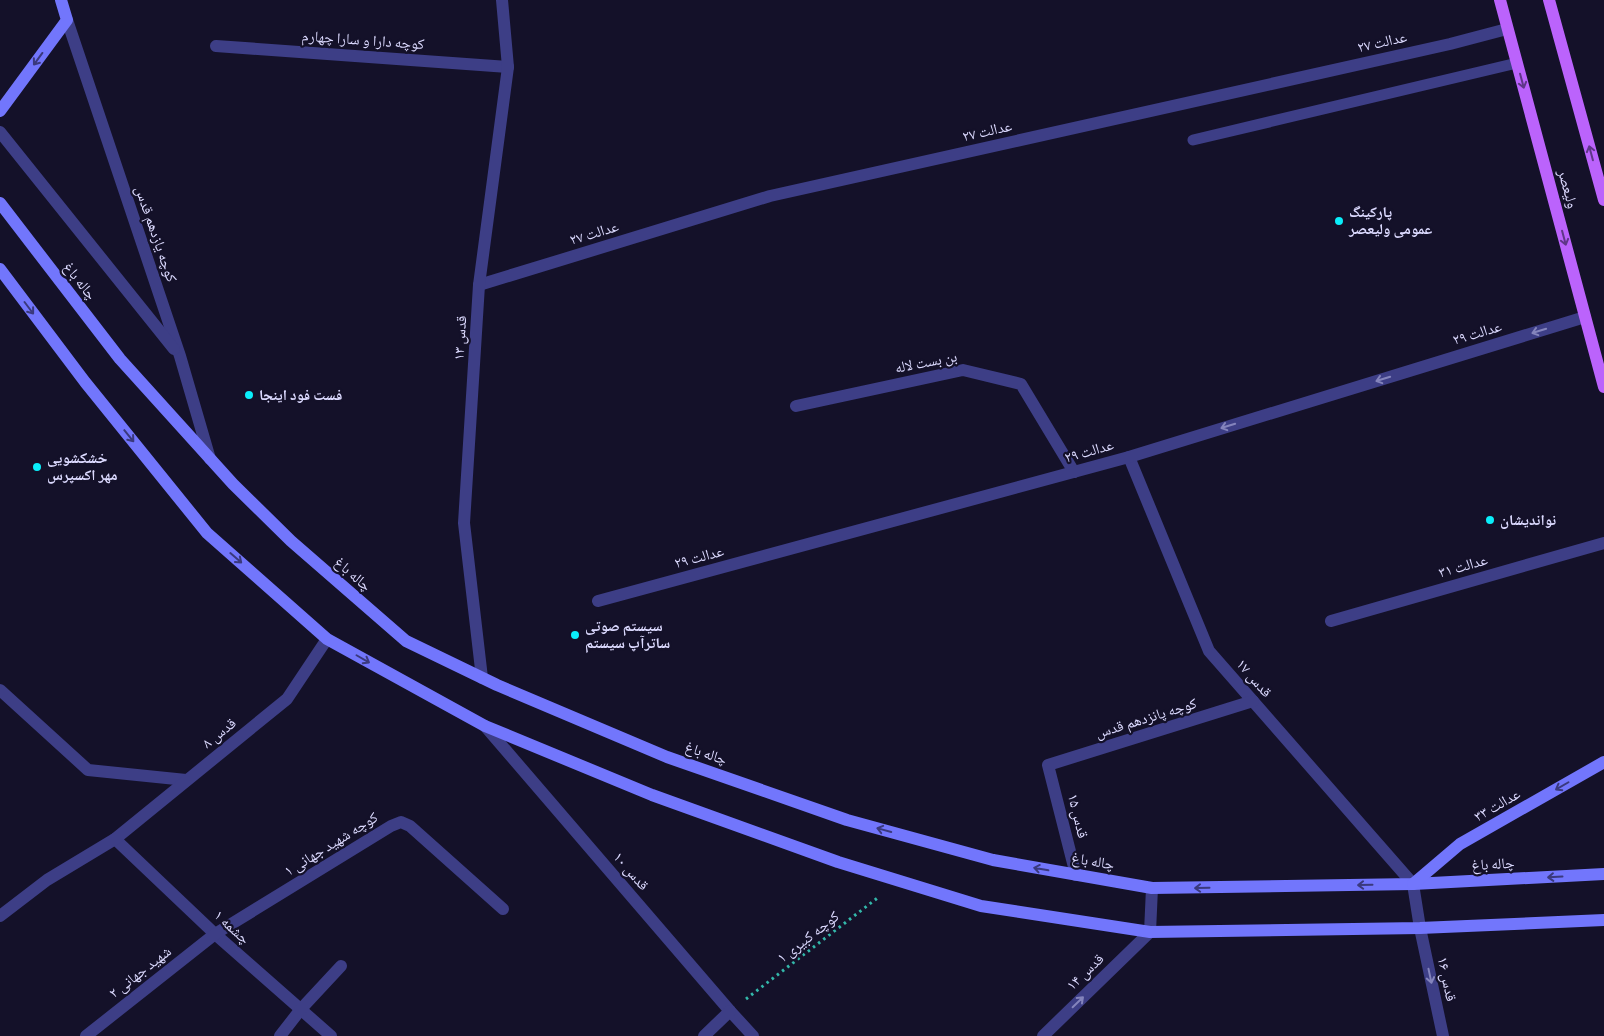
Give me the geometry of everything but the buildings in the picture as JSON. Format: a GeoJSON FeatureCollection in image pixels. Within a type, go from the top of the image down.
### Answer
{"type":"FeatureCollection","features":[{"type":"Feature","properties":{"kind":"main road"},"geometry":{"type":"LineString","coordinates":[[0,111],[67,20],[61,0]]}},
{"type":"Feature","properties":{"kind":"main road","name":"ولیعصر"},"geometry":{"type":"LineString","coordinates":[[1500,0],[1604,387]]}},
{"type":"Feature","properties":{"kind":"main road"},"geometry":{"type":"LineString","coordinates":[[1549,0],[1604,200]]}},
{"type":"Feature","properties":{"kind":"main road","name":"چاله باغ"},"geometry":{"type":"LineString","coordinates":[[0,203],[120,359],[233,484],[291,541],[406,641],[482,678],[667,757],[846,820],[993,860],[1152,888],[1414,884],[1604,874]]}},
{"type":"Feature","properties":{"kind":"main road"},"geometry":{"type":"LineString","coordinates":[[0,269],[86,382],[207,533],[327,639],[485,726],[652,795],[838,862],[981,906],[1150,932],[1420,928],[1604,920]]}},
{"type":"Feature","properties":{"kind":"main road","name":"عدالت ۳۳"},"geometry":{"type":"LineString","coordinates":[[1414,884],[1460,844],[1604,762]]}},
{"type":"Feature","properties":{"kind":"street","name":"قدس ۱۳"},"geometry":{"type":"LineString","coordinates":[[482,678],[464,523],[479,285],[508,68],[502,0]]}},
{"type":"Feature","properties":{"kind":"street","name":"کوچه یازدهم قدس"},"geometry":{"type":"LineString","coordinates":[[67,20],[180,356],[210,459]]}},
{"type":"Feature","properties":{"kind":"street","name":"عدالت ۲۷"},"geometry":{"type":"LineString","coordinates":[[479,285],[770,196],[1450,44],[1508,29]]}},
{"type":"Feature","properties":{"kind":"street","name":"کوچه دارا و سارا چهارم"},"geometry":{"type":"LineString","coordinates":[[216,46],[508,68]]}},
{"type":"Feature","properties":{"kind":"street"},"geometry":{"type":"LineString","coordinates":[[0,132],[180,356]]}},
{"type":"Feature","properties":{"kind":"street","name":"عدالت ۲۹"},"geometry":{"type":"LineString","coordinates":[[598,601],[1074,472],[1585,317]]}},
{"type":"Feature","properties":{"kind":"street","name":"بن بست لاله"},"geometry":{"type":"LineString","coordinates":[[796,406],[963,370],[1022,384],[1074,472]]}},
{"type":"Feature","properties":{"kind":"street","name":"قدس ۱۷"},"geometry":{"type":"LineString","coordinates":[[1129,456],[1209,651],[1414,884]]}},
{"type":"Feature","properties":{"kind":"street","name":"عدالت ۳۱"},"geometry":{"type":"LineString","coordinates":[[1331,621],[1604,543]]}},
{"type":"Feature","properties":{"kind":"street","name":"قدس ۸"},"geometry":{"type":"LineString","coordinates":[[0,916],[47,880],[115,839],[287,699],[327,639]]}},
{"type":"Feature","properties":{"kind":"street"},"geometry":{"type":"LineString","coordinates":[[0,690],[88,770],[186,780]]}},
{"type":"Feature","properties":{"kind":"street","name":"کوچه پانزدهم قدس"},"geometry":{"type":"LineString","coordinates":[[1048,765],[1253,701]]}},
{"type":"Feature","properties":{"kind":"street","name":"قدس ۱۰"},"geometry":{"type":"LineString","coordinates":[[485,726],[753,1036]]}},
{"type":"Feature","properties":{"kind":"street","name":"۱۵ قدس"},"geometry":{"type":"LineString","coordinates":[[1048,765],[1076,875]]}},
{"type":"Feature","properties":{"kind":"street","name":"کوچه شهید جهانی ۱"},"geometry":{"type":"LineString","coordinates":[[215,934],[391,826],[401,822],[410,826],[503,909]]}},
{"type":"Feature","properties":{"kind":"street","name":"چشمه ۱"},"geometry":{"type":"LineString","coordinates":[[115,839],[215,934],[331,1036]]}},
{"type":"Feature","properties":{"kind":"street","name":"قدس ۱۶"},"geometry":{"type":"LineString","coordinates":[[1414,884],[1420,928],[1443,1036]]}},
{"type":"Feature","properties":{"kind":"street"},"geometry":{"type":"LineString","coordinates":[[1150,932],[1152,888]]}},
{"type":"Feature","properties":{"kind":"street","name":"قدس ۱۴"},"geometry":{"type":"LineString","coordinates":[[1043,1036],[1150,932]]}},
{"type":"Feature","properties":{"kind":"street","name":"۲ شهید جهانی"},"geometry":{"type":"LineString","coordinates":[[86,1036],[215,934]]}},
{"type":"Feature","properties":{"kind":"street"},"geometry":{"type":"LineString","coordinates":[[280,1036],[301,1009],[341,966]]}},
{"type":"Feature","properties":{"kind":"street"},"geometry":{"type":"LineString","coordinates":[[704,1036],[730,1011]]}},
{"type":"Feature","properties":{"kind":"lane"},"geometry":{"type":"LineString","coordinates":[[1193,140],[1517,63]]}},
{"type":"Feature","properties":{"kind":"path","name":"کوچه کبیری ۱"},"geometry":{"type":"LineString","coordinates":[[730,1011],[899,881]]}},
{"type":"Feature","properties":{"kind":"place","name":"پارکینگ عمومی ولیعصر"},"geometry":{"type":"Point","coordinates":[1339,221]}},
{"type":"Feature","properties":{"kind":"place","name":"فست فود اينجا"},"geometry":{"type":"Point","coordinates":[249,395]}},
{"type":"Feature","properties":{"kind":"place","name":"خشکشویی مهر اکسپرس"},"geometry":{"type":"Point","coordinates":[37,467]}},
{"type":"Feature","properties":{"kind":"place","name":"نواندیشان"},"geometry":{"type":"Point","coordinates":[1490,520]}},
{"type":"Feature","properties":{"kind":"place","name":"سیستم صوتی ساترآپ سیستم"},"geometry":{"type":"Point","coordinates":[575,635]}}]}
